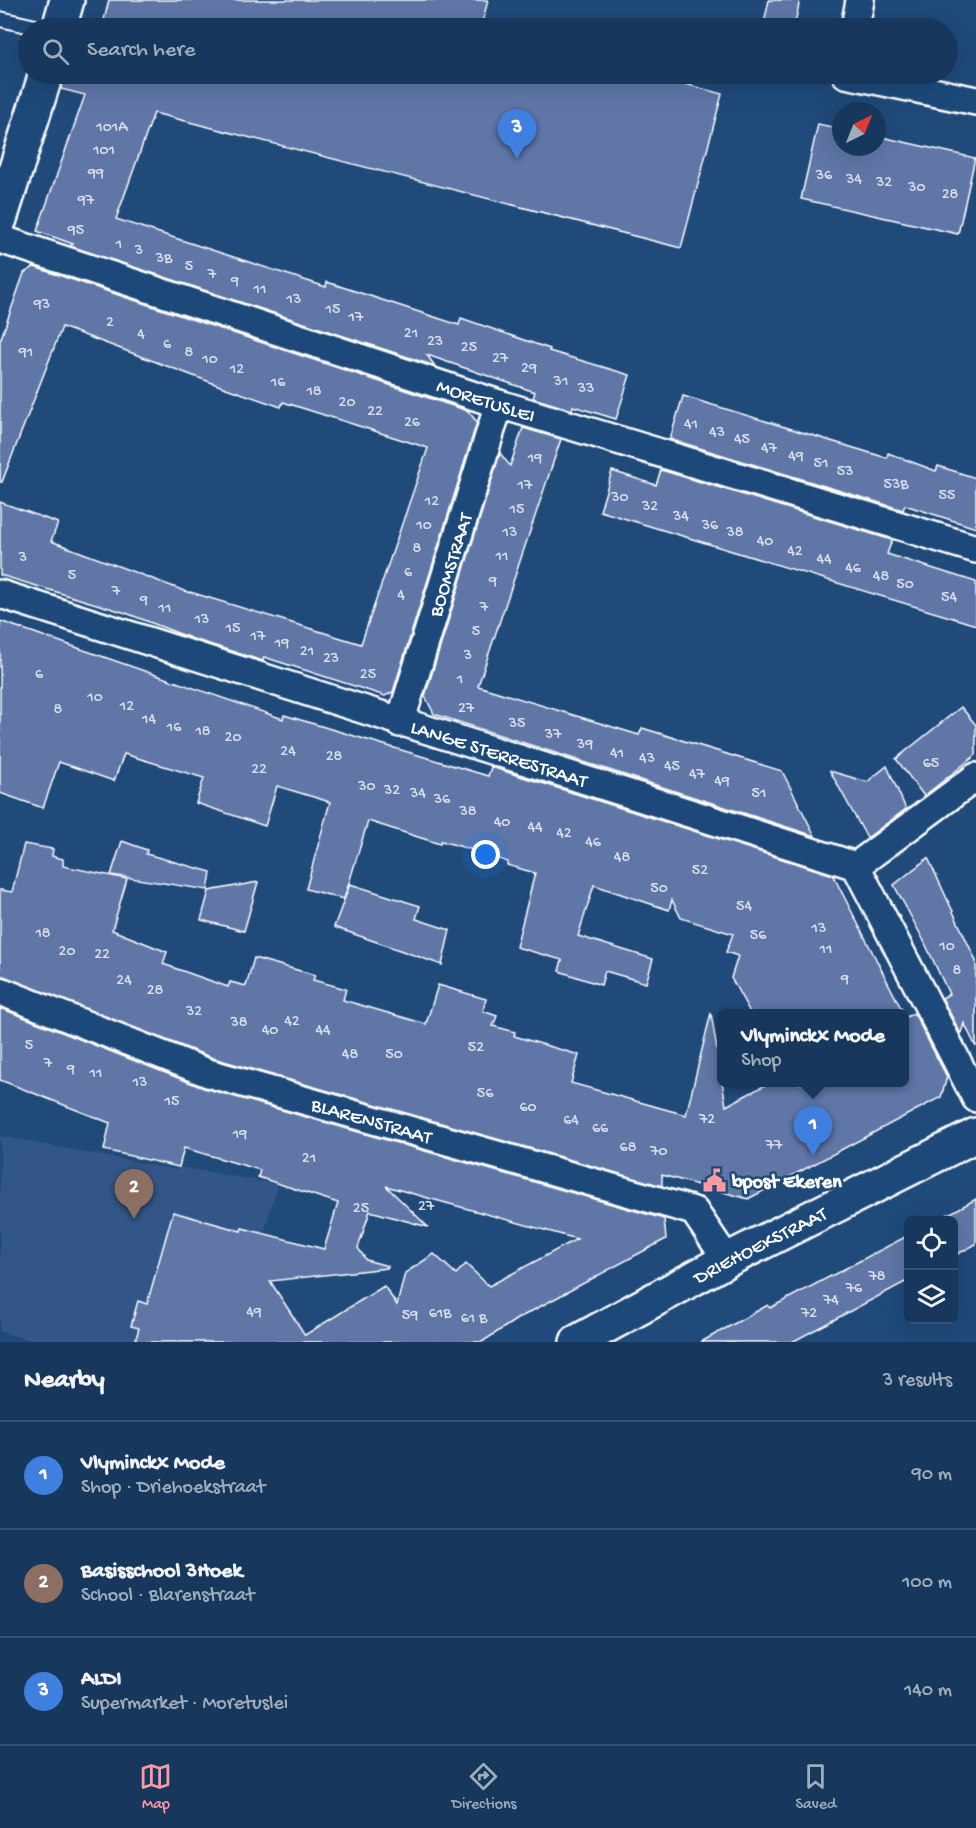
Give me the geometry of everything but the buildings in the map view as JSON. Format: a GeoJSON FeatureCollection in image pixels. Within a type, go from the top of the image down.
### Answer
{"type":"FeatureCollection","features":[{"type":"Feature","properties":{"kind":"street"},"geometry":{"type":"LineString","coordinates":[[62,18],[67,0]]}},
{"type":"Feature","properties":{"kind":"street"},"geometry":{"type":"LineString","coordinates":[[857,18],[860,0]]}},
{"type":"Feature","properties":{"kind":"street"},"geometry":{"type":"LineString","coordinates":[[0,219],[43,84]]}},
{"type":"Feature","properties":{"kind":"street"},"geometry":{"type":"LineString","coordinates":[[894,84],[976,101]]}},
{"type":"Feature","properties":{"kind":"street","name":"MORETUSLEI"},"geometry":{"type":"LineString","coordinates":[[0,238],[499,404],[976,549]]}},
{"type":"Feature","properties":{"kind":"street","name":"BOOMSTRAAT"},"geometry":{"type":"LineString","coordinates":[[400,723],[499,404]]}},
{"type":"Feature","properties":{"kind":"street","name":"LANGE STERRESTRAAT"},"geometry":{"type":"LineString","coordinates":[[0,594],[400,723],[856,866]]}},
{"type":"Feature","properties":{"kind":"street"},"geometry":{"type":"LineString","coordinates":[[976,777],[856,866],[976,1098]]}},
{"type":"Feature","properties":{"kind":"street","name":"BLARENSTRAAT"},"geometry":{"type":"LineString","coordinates":[[0,991],[208,1073],[694,1211],[727,1260]]}},
{"type":"Feature","properties":{"kind":"street","name":"DRIEHOEKSTRAAT"},"geometry":{"type":"LineString","coordinates":[[577,1342],[727,1260],[976,1135]]}},
{"type":"Feature","properties":{"kind":"lane"},"geometry":{"type":"LineString","coordinates":[[0,19],[18,23]]}},
{"type":"Feature","properties":{"kind":"shaded area"},"geometry":{"type":"Polygon","coordinates":[[[0,1136],[177,1170],[179,1167],[278,1184],[233,1342],[38,1342],[0,1332],[0,1136]]]}},
{"type":"Feature","properties":{"kind":"place","name":"ALDI"},"geometry":{"type":"Point","coordinates":[517,159]}},
{"type":"Feature","properties":{"kind":"place","name":"Vlyminckx Mode"},"geometry":{"type":"Point","coordinates":[813,1156]}},
{"type":"Feature","properties":{"kind":"place","name":"bpost Ekeren"},"geometry":{"type":"Point","coordinates":[714,1180]}},
{"type":"Feature","properties":{"kind":"place","name":"Basisschool 3Hoek"},"geometry":{"type":"Point","coordinates":[134,1219]}}]}
